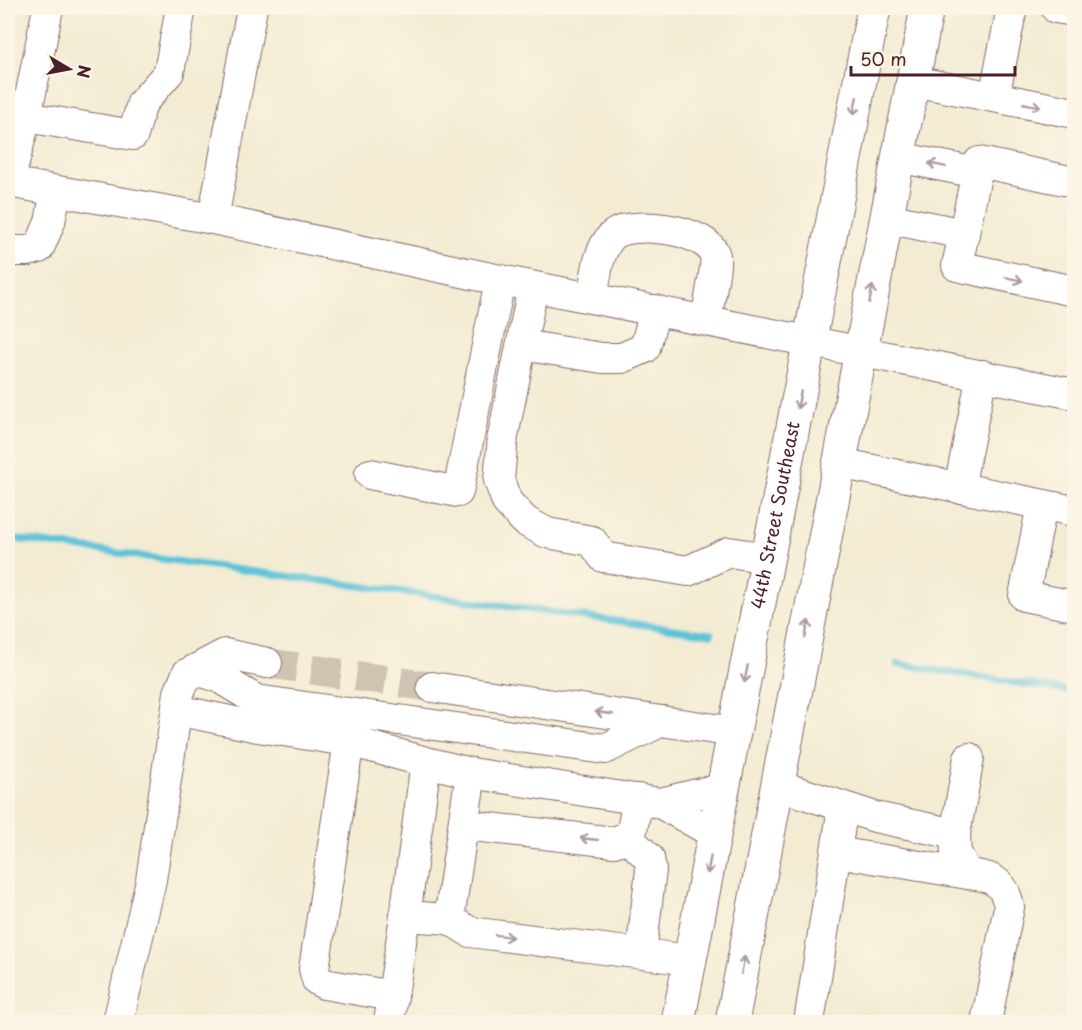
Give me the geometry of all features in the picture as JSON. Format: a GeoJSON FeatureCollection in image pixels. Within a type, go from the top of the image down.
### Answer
{"type":"FeatureCollection","features":[{"type":"Feature","properties":{"kind":"main road","name":"44th Street Southeast"},"geometry":{"type":"LineString","coordinates":[[678,1023],[874,8]]}},
{"type":"Feature","properties":{"kind":"main road"},"geometry":{"type":"LineString","coordinates":[[732,1023],[927,8]]}},
{"type":"Feature","properties":{"kind":"main road"},"geometry":{"type":"LineString","coordinates":[[759,604],[763,632],[770,650],[783,661],[800,666]]}},
{"type":"Feature","properties":{"kind":"main road"},"geometry":{"type":"LineString","coordinates":[[736,726],[758,728],[768,737],[773,749],[778,782]]}},
{"type":"Feature","properties":{"kind":"street"},"geometry":{"type":"LineString","coordinates":[[48,8],[26,117],[8,182],[213,219],[533,287],[1072,392]]}},
{"type":"Feature","properties":{"kind":"street"},"geometry":{"type":"LineString","coordinates":[[26,117],[133,135],[142,103],[169,72],[181,8]]}},
{"type":"Feature","properties":{"kind":"street"},"geometry":{"type":"LineString","coordinates":[[213,219],[252,8]]}},
{"type":"Feature","properties":{"kind":"street"},"geometry":{"type":"LineString","coordinates":[[994,97],[1012,8]]}},
{"type":"Feature","properties":{"kind":"street"},"geometry":{"type":"LineString","coordinates":[[1056,8],[1074,11]]}},
{"type":"Feature","properties":{"kind":"street"},"geometry":{"type":"LineString","coordinates":[[913,81],[1074,113]]}},
{"type":"Feature","properties":{"kind":"street"},"geometry":{"type":"LineString","coordinates":[[898,157],[1074,182]]}},
{"type":"Feature","properties":{"kind":"street"},"geometry":{"type":"LineString","coordinates":[[978,168],[957,266],[1074,291]]}},
{"type":"Feature","properties":{"kind":"street"},"geometry":{"type":"LineString","coordinates":[[8,250],[28,251],[39,248],[50,222],[56,191]]}},
{"type":"Feature","properties":{"kind":"street"},"geometry":{"type":"LineString","coordinates":[[886,218],[964,234]]}},
{"type":"Feature","properties":{"kind":"street"},"geometry":{"type":"LineString","coordinates":[[592,298],[602,251],[612,236],[628,229],[663,229],[698,238],[711,247],[716,257],[706,320]]}},
{"type":"Feature","properties":{"kind":"street"},"geometry":{"type":"LineString","coordinates":[[370,474],[458,492],[500,280]]}},
{"type":"Feature","properties":{"kind":"street"},"geometry":{"type":"LineString","coordinates":[[533,287],[503,436],[499,480],[507,502],[525,521],[547,533],[592,541],[603,557],[688,571],[729,552],[768,558]]}},
{"type":"Feature","properties":{"kind":"street"},"geometry":{"type":"LineString","coordinates":[[522,345],[602,358],[622,358],[645,348],[655,310]]}},
{"type":"Feature","properties":{"kind":"street"},"geometry":{"type":"LineString","coordinates":[[959,488],[982,375]]}},
{"type":"Feature","properties":{"kind":"street"},"geometry":{"type":"LineString","coordinates":[[839,463],[1074,511]]}},
{"type":"Feature","properties":{"kind":"street"},"geometry":{"type":"LineString","coordinates":[[1042,505],[1024,596],[1074,606]]}},
{"type":"Feature","properties":{"kind":"street"},"geometry":{"type":"LineString","coordinates":[[118,1023],[151,880],[179,693],[187,674],[225,654],[267,663]]}},
{"type":"Feature","properties":{"kind":"street"},"geometry":{"type":"LineString","coordinates":[[187,674],[203,672],[218,677],[256,700],[605,749],[662,721]]}},
{"type":"Feature","properties":{"kind":"street"},"geometry":{"type":"LineString","coordinates":[[432,687],[662,721],[736,726]]}},
{"type":"Feature","properties":{"kind":"street"},"geometry":{"type":"LineString","coordinates":[[177,710],[258,727],[349,741],[471,773],[649,801],[715,834]]}},
{"type":"Feature","properties":{"kind":"street"},"geometry":{"type":"LineString","coordinates":[[349,741],[314,969],[317,980],[324,984],[391,1009],[426,762]]}},
{"type":"Feature","properties":{"kind":"street"},"geometry":{"type":"LineString","coordinates":[[968,874],[956,853],[955,834],[969,758]]}},
{"type":"Feature","properties":{"kind":"street"},"geometry":{"type":"LineString","coordinates":[[449,919],[471,773]]}},
{"type":"Feature","properties":{"kind":"street"},"geometry":{"type":"LineString","coordinates":[[778,782],[875,817],[955,834]]}},
{"type":"Feature","properties":{"kind":"street"},"geometry":{"type":"LineString","coordinates":[[649,801],[723,791]]}},
{"type":"Feature","properties":{"kind":"street"},"geometry":{"type":"LineString","coordinates":[[464,825],[614,842],[627,837],[649,801]]}},
{"type":"Feature","properties":{"kind":"street"},"geometry":{"type":"LineString","coordinates":[[809,1023],[843,807]]}},
{"type":"Feature","properties":{"kind":"street"},"geometry":{"type":"LineString","coordinates":[[627,837],[649,858],[651,870],[641,953]]}},
{"type":"Feature","properties":{"kind":"street"},"geometry":{"type":"LineString","coordinates":[[836,852],[984,875],[1000,884],[1007,894],[1009,907],[986,1023]]}},
{"type":"Feature","properties":{"kind":"street"},"geometry":{"type":"LineString","coordinates":[[405,916],[449,919],[470,932],[690,960]]}},
{"type":"Feature","properties":{"kind":"waterway"},"geometry":{"type":"LineString","coordinates":[[8,538],[711,634]]}},
{"type":"Feature","properties":{"kind":"waterway"},"geometry":{"type":"LineString","coordinates":[[897,664],[1074,692]]}},
{"type":"Feature","properties":{"kind":"tunnel"},"geometry":{"type":"LineString","coordinates":[[267,663],[432,687]]}}]}
